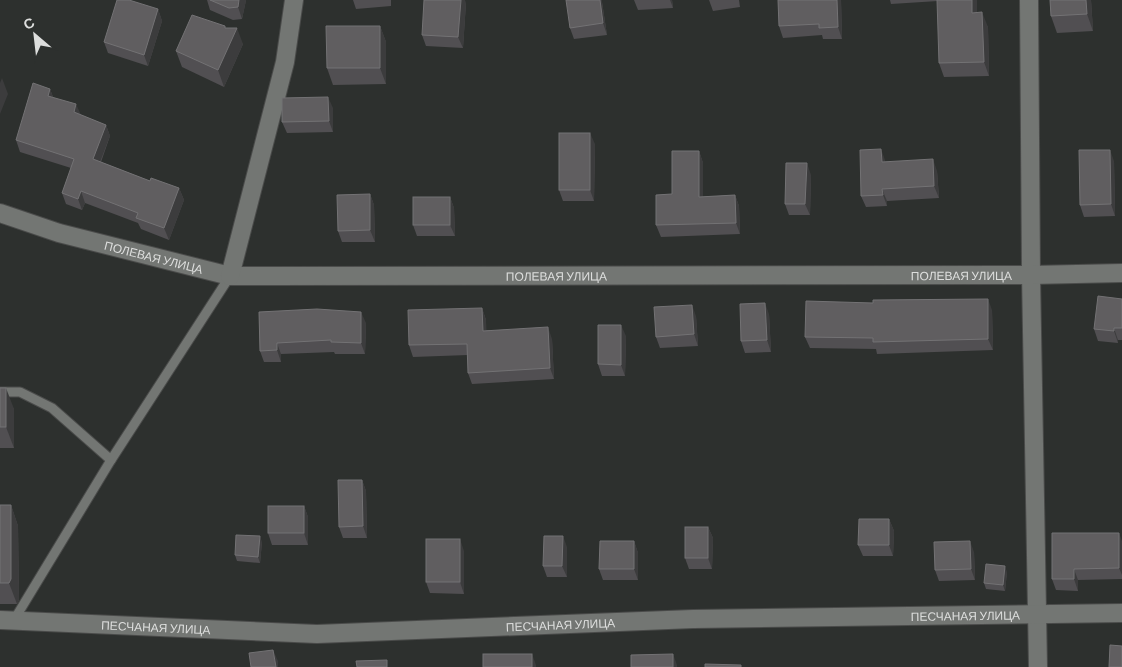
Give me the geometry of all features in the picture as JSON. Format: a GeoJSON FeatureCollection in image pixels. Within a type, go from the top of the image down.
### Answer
{"type":"FeatureCollection","features":[{"type":"Feature","properties":{"kind":"street"},"geometry":{"type":"LineString","coordinates":[[230,276],[285,62],[294,0]]}},
{"type":"Feature","properties":{"kind":"street"},"geometry":{"type":"LineString","coordinates":[[1029,0],[1031,275],[1038,667]]}},
{"type":"Feature","properties":{"kind":"street","name":"ПОЛЕВАЯ УЛИЦА"},"geometry":{"type":"LineString","coordinates":[[0,213],[59,233],[230,276],[1031,275],[1122,272]]}},
{"type":"Feature","properties":{"kind":"street","name":"ПЕСЧАНАЯ УЛИЦА"},"geometry":{"type":"LineString","coordinates":[[7,620],[317,634],[693,619],[1122,613]]}},
{"type":"Feature","properties":{"kind":"lane"},"geometry":{"type":"LineString","coordinates":[[7,620],[230,276]]}},
{"type":"Feature","properties":{"kind":"lane"},"geometry":{"type":"LineString","coordinates":[[0,392],[20,392],[52,408],[111,460]]}},
{"type":"Feature","properties":{"kind":"building"},"geometry":{"type":"Polygon","coordinates":[[[117,0],[129,0],[158,9],[144,55],[104,42],[117,0]]]}},
{"type":"Feature","properties":{"kind":"building"},"geometry":{"type":"Polygon","coordinates":[[[210,0],[239,0],[238,7],[229,8],[210,0]]]}},
{"type":"Feature","properties":{"kind":"building"},"geometry":{"type":"Polygon","coordinates":[[[424,0],[461,0],[458,37],[422,35],[424,0]]]}},
{"type":"Feature","properties":{"kind":"building"},"geometry":{"type":"Polygon","coordinates":[[[566,0],[600,0],[603,23],[570,28],[566,0]]]}},
{"type":"Feature","properties":{"kind":"building"},"geometry":{"type":"Polygon","coordinates":[[[778,0],[837,0],[838,27],[819,28],[819,24],[779,26],[778,0]]]}},
{"type":"Feature","properties":{"kind":"building"},"geometry":{"type":"Polygon","coordinates":[[[937,0],[972,0],[972,13],[982,12],[984,62],[939,63],[937,0]]]}},
{"type":"Feature","properties":{"kind":"building"},"geometry":{"type":"Polygon","coordinates":[[[1050,0],[1086,0],[1087,14],[1051,16],[1050,0]]]}},
{"type":"Feature","properties":{"kind":"building"},"geometry":{"type":"Polygon","coordinates":[[[192,15],[225,26],[225,28],[237,28],[218,70],[176,51],[192,15]]]}},
{"type":"Feature","properties":{"kind":"building"},"geometry":{"type":"Polygon","coordinates":[[[326,26],[380,26],[380,68],[327,68],[326,26]]]}},
{"type":"Feature","properties":{"kind":"building"},"geometry":{"type":"Polygon","coordinates":[[[33,83],[50,89],[48,96],[76,104],[74,112],[106,125],[93,159],[150,181],[151,178],[179,188],[164,228],[136,218],[138,213],[81,191],[78,199],[62,193],[74,159],[16,140],[33,83]]]}},
{"type":"Feature","properties":{"kind":"building"},"geometry":{"type":"Polygon","coordinates":[[[328,97],[329,121],[282,122],[282,98],[328,97]]]}},
{"type":"Feature","properties":{"kind":"building"},"geometry":{"type":"Polygon","coordinates":[[[559,133],[590,133],[590,190],[559,190],[559,133]]]}},
{"type":"Feature","properties":{"kind":"building"},"geometry":{"type":"Polygon","coordinates":[[[881,149],[882,162],[933,159],[934,186],[882,189],[883,195],[861,196],[860,150],[881,149]]]}},
{"type":"Feature","properties":{"kind":"building"},"geometry":{"type":"Polygon","coordinates":[[[1079,150],[1110,150],[1111,204],[1080,205],[1079,150]]]}},
{"type":"Feature","properties":{"kind":"building"},"geometry":{"type":"Polygon","coordinates":[[[672,151],[699,151],[699,197],[735,195],[736,223],[656,225],[656,195],[672,194],[672,151]]]}},
{"type":"Feature","properties":{"kind":"building"},"geometry":{"type":"Polygon","coordinates":[[[786,163],[807,163],[805,204],[785,204],[786,163]]]}},
{"type":"Feature","properties":{"kind":"building"},"geometry":{"type":"Polygon","coordinates":[[[370,194],[370,230],[338,231],[337,195],[370,194]]]}},
{"type":"Feature","properties":{"kind":"building"},"geometry":{"type":"Polygon","coordinates":[[[413,197],[450,197],[450,225],[413,225],[413,197]]]}},
{"type":"Feature","properties":{"kind":"building"},"geometry":{"type":"Polygon","coordinates":[[[1098,296],[1122,299],[1122,328],[1114,328],[1114,331],[1094,329],[1098,296]]]}},
{"type":"Feature","properties":{"kind":"building"},"geometry":{"type":"Polygon","coordinates":[[[988,299],[988,339],[873,342],[873,338],[805,337],[806,301],[873,303],[873,300],[988,299]]]}},
{"type":"Feature","properties":{"kind":"building"},"geometry":{"type":"Polygon","coordinates":[[[765,303],[767,340],[741,341],[740,304],[765,303]]]}},
{"type":"Feature","properties":{"kind":"building"},"geometry":{"type":"Polygon","coordinates":[[[692,305],[694,334],[656,337],[654,307],[692,305]]]}},
{"type":"Feature","properties":{"kind":"building"},"geometry":{"type":"Polygon","coordinates":[[[482,308],[483,331],[548,327],[550,368],[468,373],[467,344],[409,345],[408,310],[482,308]]]}},
{"type":"Feature","properties":{"kind":"building"},"geometry":{"type":"Polygon","coordinates":[[[317,309],[361,312],[361,343],[331,342],[331,340],[277,343],[277,350],[260,351],[259,312],[317,309]]]}},
{"type":"Feature","properties":{"kind":"building"},"geometry":{"type":"Polygon","coordinates":[[[598,325],[621,325],[621,365],[598,364],[598,325]]]}},
{"type":"Feature","properties":{"kind":"building"},"geometry":{"type":"Polygon","coordinates":[[[0,388],[6,388],[6,427],[0,427],[0,388]]]}},
{"type":"Feature","properties":{"kind":"building"},"geometry":{"type":"Polygon","coordinates":[[[338,480],[362,480],[363,526],[339,527],[338,480]]]}},
{"type":"Feature","properties":{"kind":"building"},"geometry":{"type":"Polygon","coordinates":[[[0,505],[11,505],[11,579],[9,583],[0,583],[0,505]]]}},
{"type":"Feature","properties":{"kind":"building"},"geometry":{"type":"Polygon","coordinates":[[[268,506],[304,506],[304,533],[268,533],[268,506]]]}},
{"type":"Feature","properties":{"kind":"building"},"geometry":{"type":"Polygon","coordinates":[[[859,519],[889,519],[889,545],[858,545],[859,519]]]}},
{"type":"Feature","properties":{"kind":"building"},"geometry":{"type":"Polygon","coordinates":[[[685,527],[708,527],[708,558],[685,558],[685,527]]]}},
{"type":"Feature","properties":{"kind":"building"},"geometry":{"type":"Polygon","coordinates":[[[1052,533],[1119,533],[1119,568],[1074,569],[1074,579],[1052,579],[1052,533]]]}},
{"type":"Feature","properties":{"kind":"building"},"geometry":{"type":"Polygon","coordinates":[[[236,535],[260,536],[258,557],[235,555],[236,535]]]}},
{"type":"Feature","properties":{"kind":"building"},"geometry":{"type":"Polygon","coordinates":[[[544,536],[563,536],[562,566],[543,566],[544,536]]]}},
{"type":"Feature","properties":{"kind":"building"},"geometry":{"type":"Polygon","coordinates":[[[426,539],[460,539],[460,582],[426,582],[426,539]]]}},
{"type":"Feature","properties":{"kind":"building"},"geometry":{"type":"Polygon","coordinates":[[[600,541],[634,541],[634,569],[599,569],[600,541]]]}},
{"type":"Feature","properties":{"kind":"building"},"geometry":{"type":"Polygon","coordinates":[[[970,541],[971,569],[935,570],[934,542],[970,541]]]}},
{"type":"Feature","properties":{"kind":"building"},"geometry":{"type":"Polygon","coordinates":[[[986,564],[1005,566],[1003,585],[984,583],[986,564]]]}},
{"type":"Feature","properties":{"kind":"building"},"geometry":{"type":"Polygon","coordinates":[[[1110,645],[1122,646],[1122,667],[1109,667],[1110,645]]]}},
{"type":"Feature","properties":{"kind":"building"},"geometry":{"type":"Polygon","coordinates":[[[273,650],[276,667],[251,667],[249,653],[273,650]]]}},
{"type":"Feature","properties":{"kind":"building"},"geometry":{"type":"Polygon","coordinates":[[[483,654],[532,654],[532,667],[483,667],[483,654]]]}},
{"type":"Feature","properties":{"kind":"building"},"geometry":{"type":"Polygon","coordinates":[[[673,654],[673,667],[631,667],[631,655],[673,654]]]}},
{"type":"Feature","properties":{"kind":"building"},"geometry":{"type":"Polygon","coordinates":[[[387,660],[387,667],[357,667],[356,661],[387,660]]]}},
{"type":"Feature","properties":{"kind":"building"},"geometry":{"type":"Polygon","coordinates":[[[705,664],[741,665],[741,667],[705,667],[705,664]]]}}]}
